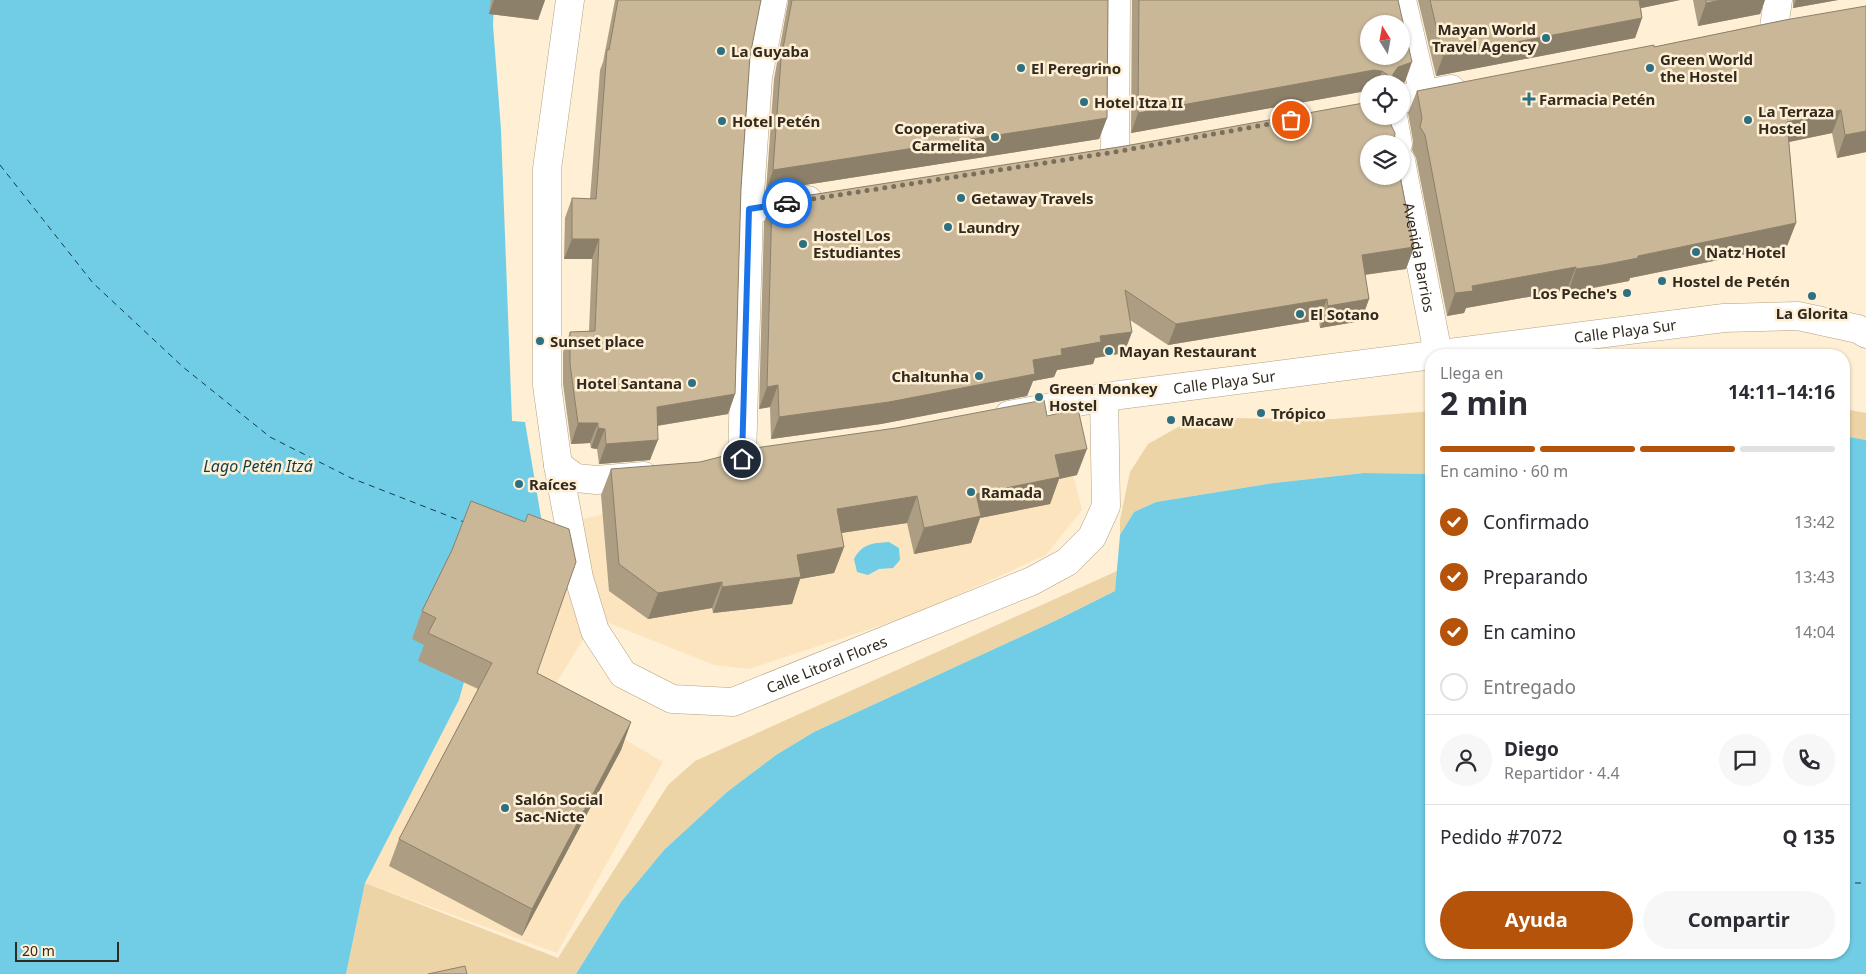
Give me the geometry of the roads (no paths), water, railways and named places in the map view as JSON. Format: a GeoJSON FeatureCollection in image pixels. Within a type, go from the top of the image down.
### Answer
{"type":"FeatureCollection","features":[{"type":"Feature","properties":{"kind":"street","name":"Calle Litoral Flores"},"geometry":{"type":"LineString","coordinates":[[570,0],[547,169],[547,385],[558,465],[579,578],[594,631],[623,674],[672,699],[733,702],[1032,582],[1067,562],[1092,537],[1106,506],[1104,397]]}},
{"type":"Feature","properties":{"kind":"street"},"geometry":{"type":"LineString","coordinates":[[742,459],[749,209],[758,77],[773,0]]}},
{"type":"Feature","properties":{"kind":"street"},"geometry":{"type":"LineString","coordinates":[[1086,156],[1125,150],[1116,0]]}},
{"type":"Feature","properties":{"kind":"street"},"geometry":{"type":"LineString","coordinates":[[1402,0],[1412,97],[1472,85]]}},
{"type":"Feature","properties":{"kind":"street"},"geometry":{"type":"LineString","coordinates":[[1778,0],[1764,29],[1801,22]]}},
{"type":"Feature","properties":{"kind":"street","name":"Avenida Barrios"},"geometry":{"type":"LineString","coordinates":[[1406,185],[1437,349]]}},
{"type":"Feature","properties":{"kind":"street"},"geometry":{"type":"LineString","coordinates":[[749,209],[836,195]]}},
{"type":"Feature","properties":{"kind":"street","name":"Calle Playa Sur"},"geometry":{"type":"LineString","coordinates":[[1478,349],[1724,318],[1798,316],[1858,329],[1866,334]]}},
{"type":"Feature","properties":{"kind":"street","name":"Calle Playa Sur"},"geometry":{"type":"LineString","coordinates":[[989,419],[1104,397],[1425,356]]}},
{"type":"Feature","properties":{"kind":"street"},"geometry":{"type":"LineString","coordinates":[[715,466],[742,459],[770,455]]}},
{"type":"Feature","properties":{"kind":"street"},"geometry":{"type":"LineString","coordinates":[[558,465],[576,478],[596,480],[670,474]]}},
{"type":"Feature","properties":{"kind":"water","name":"Lago Petén Itzá"},"geometry":{"type":"Polygon","coordinates":[[[0,0],[494,0],[493,25],[501,130],[512,421],[525,422],[543,529],[504,540],[459,700],[365,883],[346,974],[0,974],[0,0]]]}},
{"type":"Feature","properties":{"kind":"water"},"geometry":{"type":"Polygon","coordinates":[[[1850,437],[1866,440],[1866,974],[576,974],[621,902],[664,850],[727,792],[776,755],[814,732],[1057,620],[1115,591],[1120,535],[1134,512],[1156,502],[1274,483],[1364,473],[1425,474],[1425,959],[1850,959],[1850,437]]]}},
{"type":"Feature","properties":{"kind":"water"},"geometry":{"type":"Polygon","coordinates":[[[889,542],[899,548],[900,560],[893,568],[879,569],[868,575],[857,572],[854,559],[860,550],[868,545],[889,542]]]}},
{"type":"Feature","properties":{"kind":"place","name":"Mayan World Travel Agency"},"geometry":{"type":"Point","coordinates":[1546,38]}},
{"type":"Feature","properties":{"kind":"place","name":"La Guyaba"},"geometry":{"type":"Point","coordinates":[721,51]}},
{"type":"Feature","properties":{"kind":"place","name":"El Peregrino"},"geometry":{"type":"Point","coordinates":[1021,68]}},
{"type":"Feature","properties":{"kind":"place","name":"Green World the Hostel"},"geometry":{"type":"Point","coordinates":[1650,68]}},
{"type":"Feature","properties":{"kind":"place","name":"Farmacia Petén"},"geometry":{"type":"Point","coordinates":[1529,99]}},
{"type":"Feature","properties":{"kind":"place","name":"Hotel Itza II"},"geometry":{"type":"Point","coordinates":[1084,102]}},
{"type":"Feature","properties":{"kind":"place","name":"La Terraza Hostel"},"geometry":{"type":"Point","coordinates":[1748,120]}},
{"type":"Feature","properties":{"kind":"place","name":"Hotel Petén"},"geometry":{"type":"Point","coordinates":[722,121]}},
{"type":"Feature","properties":{"kind":"place","name":"Cooperativa Carmelita"},"geometry":{"type":"Point","coordinates":[995,137]}},
{"type":"Feature","properties":{"kind":"place","name":"Getaway Travels"},"geometry":{"type":"Point","coordinates":[961,198]}},
{"type":"Feature","properties":{"kind":"place","name":"Laundry"},"geometry":{"type":"Point","coordinates":[948,227]}},
{"type":"Feature","properties":{"kind":"place","name":"Hostel Los Estudiantes"},"geometry":{"type":"Point","coordinates":[803,244]}},
{"type":"Feature","properties":{"kind":"place","name":"Natz Hotel"},"geometry":{"type":"Point","coordinates":[1696,252]}},
{"type":"Feature","properties":{"kind":"place","name":"Hostel de Petén"},"geometry":{"type":"Point","coordinates":[1662,281]}},
{"type":"Feature","properties":{"kind":"place","name":"Los Peche's"},"geometry":{"type":"Point","coordinates":[1627,293]}},
{"type":"Feature","properties":{"kind":"place","name":"La Glorita"},"geometry":{"type":"Point","coordinates":[1812,296]}},
{"type":"Feature","properties":{"kind":"place","name":"El Sotano"},"geometry":{"type":"Point","coordinates":[1300,314]}},
{"type":"Feature","properties":{"kind":"place","name":"Sunset place"},"geometry":{"type":"Point","coordinates":[540,341]}},
{"type":"Feature","properties":{"kind":"place","name":"Mayan Restaurant"},"geometry":{"type":"Point","coordinates":[1109,351]}},
{"type":"Feature","properties":{"kind":"place","name":"Chaltunha"},"geometry":{"type":"Point","coordinates":[979,376]}},
{"type":"Feature","properties":{"kind":"place","name":"Hotel Santana"},"geometry":{"type":"Point","coordinates":[692,383]}},
{"type":"Feature","properties":{"kind":"place","name":"Green Monkey Hostel"},"geometry":{"type":"Point","coordinates":[1039,397]}},
{"type":"Feature","properties":{"kind":"place","name":"Trópico"},"geometry":{"type":"Point","coordinates":[1261,413]}},
{"type":"Feature","properties":{"kind":"place","name":"Macaw"},"geometry":{"type":"Point","coordinates":[1171,420]}},
{"type":"Feature","properties":{"kind":"place","name":"Raíces"},"geometry":{"type":"Point","coordinates":[519,484]}},
{"type":"Feature","properties":{"kind":"place","name":"Ramada"},"geometry":{"type":"Point","coordinates":[971,492]}},
{"type":"Feature","properties":{"kind":"place","name":"Salón Social Sac-Nicte"},"geometry":{"type":"Point","coordinates":[505,808]}}]}
